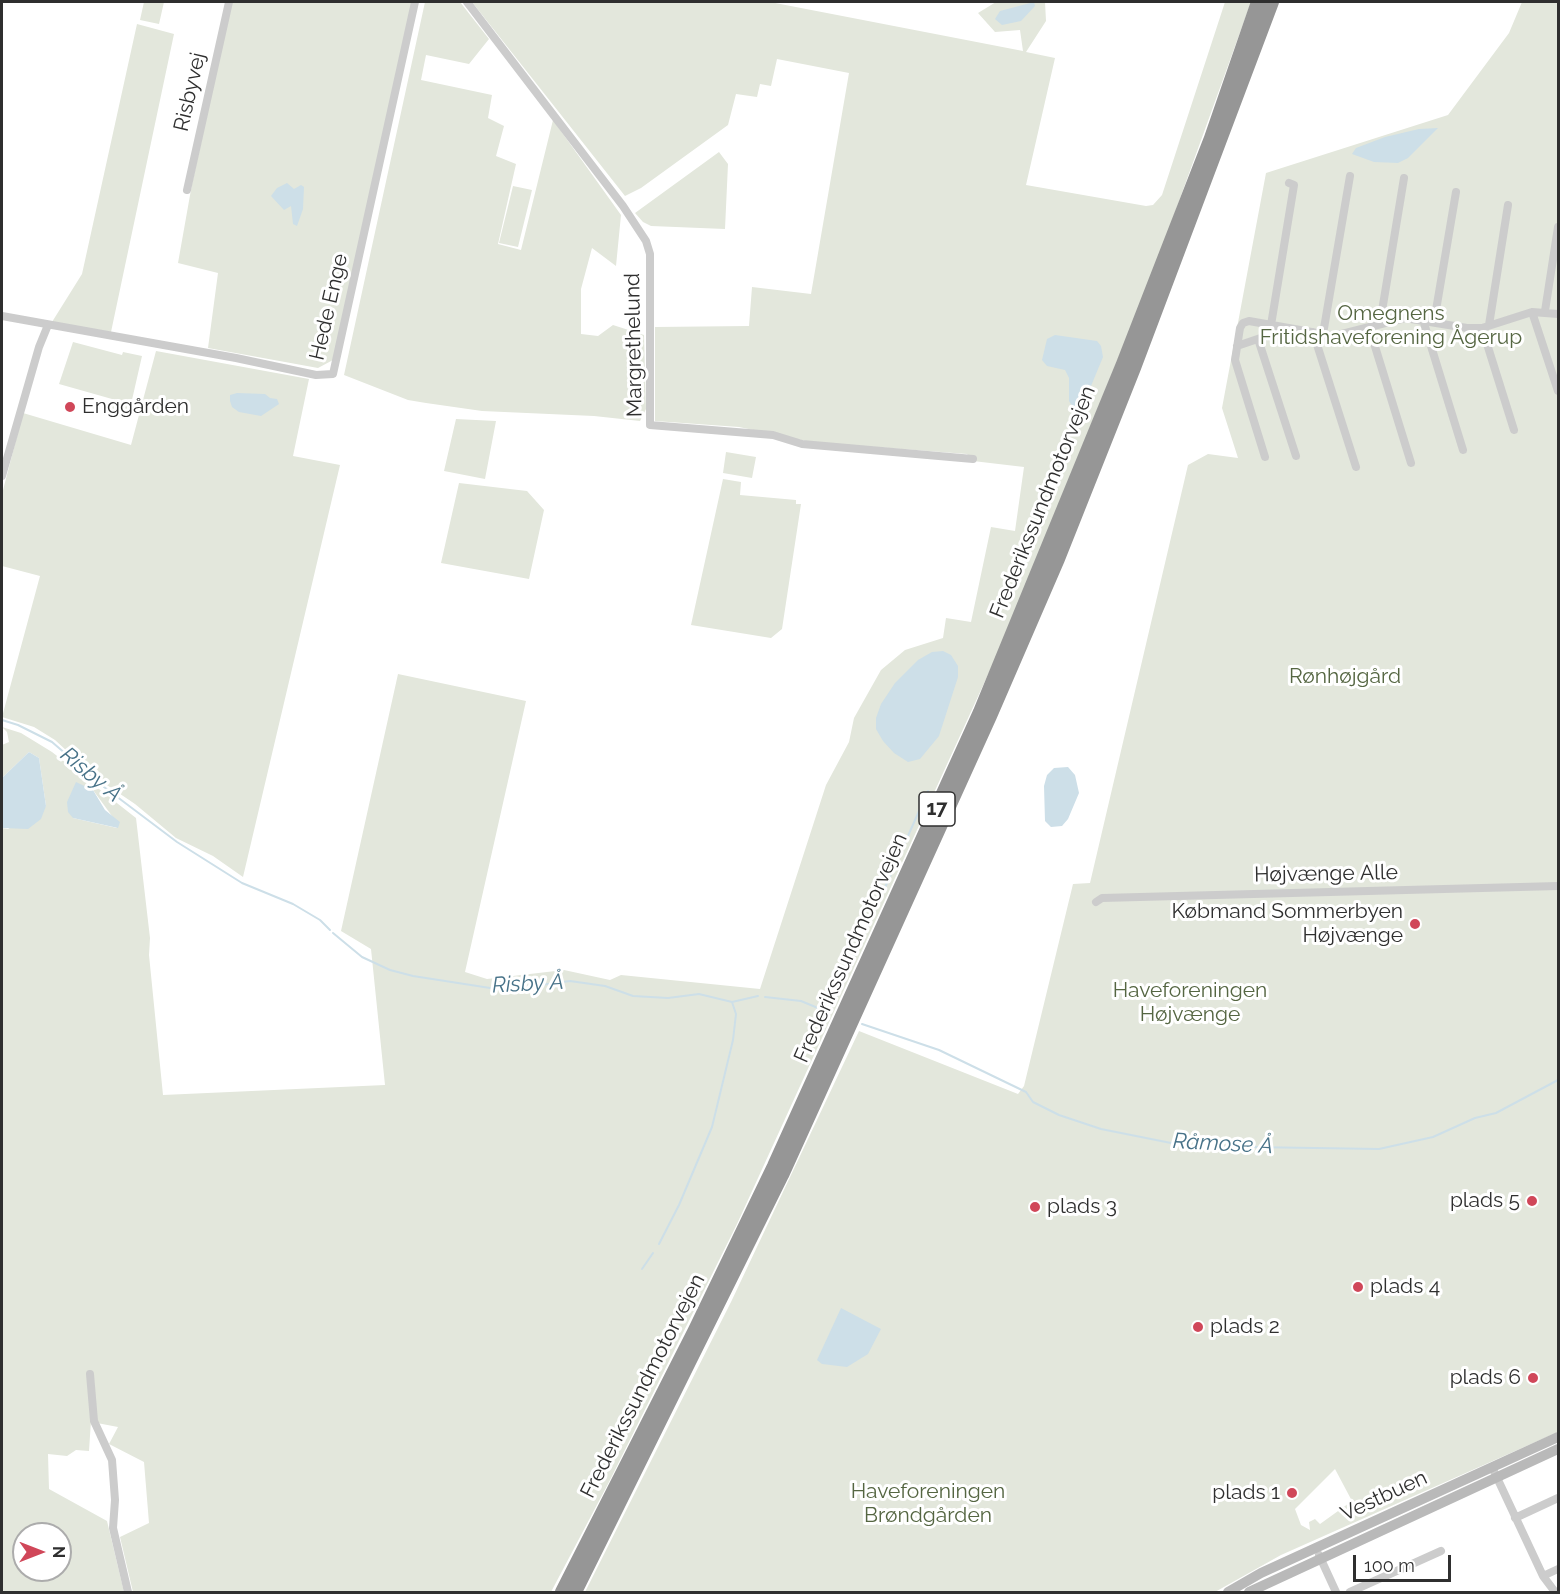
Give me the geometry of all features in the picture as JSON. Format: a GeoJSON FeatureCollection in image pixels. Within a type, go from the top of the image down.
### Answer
{"type":"FeatureCollection","features":[{"type":"Feature","properties":{"kind":"highway","name":"Frederikssundmotorvejen"},"geometry":{"type":"LineString","coordinates":[[562,1593],[695,1330],[787,1139],[975,722],[1123,364],[1210,138],[1258,2]]}},
{"type":"Feature","properties":{"kind":"highway","name":"Frederikssundmotorvejen"},"geometry":{"type":"LineString","coordinates":[[575,1593],[705,1335],[787,1165],[1003,687],[1134,368],[1272,2]]}},
{"type":"Feature","properties":{"kind":"street","name":"Risbyvej"},"geometry":{"type":"LineString","coordinates":[[187,190],[229,2]]}},
{"type":"Feature","properties":{"kind":"street","name":"Hede Enge"},"geometry":{"type":"LineString","coordinates":[[2,316],[316,375],[333,374],[416,2]]}},
{"type":"Feature","properties":{"kind":"street","name":"Margrethelund"},"geometry":{"type":"LineString","coordinates":[[468,2],[623,206],[646,241],[650,254],[650,425],[773,435],[802,444],[973,459]]}},
{"type":"Feature","properties":{"kind":"street"},"geometry":{"type":"LineString","coordinates":[[1323,334],[1350,176]]}},
{"type":"Feature","properties":{"kind":"street"},"geometry":{"type":"LineString","coordinates":[[1380,323],[1404,178]]}},
{"type":"Feature","properties":{"kind":"street"},"geometry":{"type":"LineString","coordinates":[[1270,325],[1294,185],[1289,183]]}},
{"type":"Feature","properties":{"kind":"street"},"geometry":{"type":"LineString","coordinates":[[1434,322],[1456,192]]}},
{"type":"Feature","properties":{"kind":"street"},"geometry":{"type":"LineString","coordinates":[[1508,206],[1485,327],[1514,430]]}},
{"type":"Feature","properties":{"kind":"street"},"geometry":{"type":"LineString","coordinates":[[1545,311],[1558,227]]}},
{"type":"Feature","properties":{"kind":"street"},"geometry":{"type":"LineString","coordinates":[[1265,456],[1235,360],[1240,328],[1244,322],[1323,334],[1345,335],[1380,323],[1406,318],[1467,328],[1485,327],[1532,312],[1545,311],[1558,314]]}},
{"type":"Feature","properties":{"kind":"street"},"geometry":{"type":"LineString","coordinates":[[1532,312],[1558,391]]}},
{"type":"Feature","properties":{"kind":"street"},"geometry":{"type":"LineString","coordinates":[[1423,320],[1463,450]]}},
{"type":"Feature","properties":{"kind":"street"},"geometry":{"type":"LineString","coordinates":[[2,476],[39,347],[48,325]]}},
{"type":"Feature","properties":{"kind":"street"},"geometry":{"type":"LineString","coordinates":[[1369,327],[1411,463]]}},
{"type":"Feature","properties":{"kind":"street"},"geometry":{"type":"LineString","coordinates":[[1237,346],[1289,328]]}},
{"type":"Feature","properties":{"kind":"street"},"geometry":{"type":"LineString","coordinates":[[1313,332],[1356,467]]}},
{"type":"Feature","properties":{"kind":"street"},"geometry":{"type":"LineString","coordinates":[[1258,339],[1296,456]]}},
{"type":"Feature","properties":{"kind":"street","name":"Højvænge Alle"},"geometry":{"type":"LineString","coordinates":[[1096,902],[1102,898],[1558,886]]}},
{"type":"Feature","properties":{"kind":"street"},"geometry":{"type":"LineString","coordinates":[[90,1374],[94,1421],[112,1460],[116,1500],[112,1528],[128,1593]]}},
{"type":"Feature","properties":{"kind":"street","name":"Vestbuen"},"geometry":{"type":"LineString","coordinates":[[1227,1593],[1261,1573],[1318,1553],[1495,1472],[1558,1437]]}},
{"type":"Feature","properties":{"kind":"street","name":"Vestbuen"},"geometry":{"type":"LineString","coordinates":[[1495,1472],[1558,1449]]}},
{"type":"Feature","properties":{"kind":"street"},"geometry":{"type":"LineString","coordinates":[[1495,1472],[1515,1518],[1555,1593]]}},
{"type":"Feature","properties":{"kind":"street"},"geometry":{"type":"LineString","coordinates":[[1515,1518],[1558,1498]]}},
{"type":"Feature","properties":{"kind":"street"},"geometry":{"type":"LineString","coordinates":[[1350,1593],[1441,1551]]}},
{"type":"Feature","properties":{"kind":"street"},"geometry":{"type":"LineString","coordinates":[[1318,1553],[1336,1593]]}},
{"type":"Feature","properties":{"kind":"street","name":"Vestbuen"},"geometry":{"type":"LineString","coordinates":[[1249,1593],[1318,1553]]}},
{"type":"Feature","properties":{"kind":"street"},"geometry":{"type":"LineString","coordinates":[[1544,1576],[1558,1569]]}},
{"type":"Feature","properties":{"kind":"green space"},"geometry":{"type":"Polygon","coordinates":[[[144,2],[164,2],[159,24],[140,20],[144,2]]]}},
{"type":"Feature","properties":{"kind":"green space"},"geometry":{"type":"Polygon","coordinates":[[[232,2],[412,2],[333,360],[318,368],[208,348],[218,273],[178,263],[192,184],[232,2]]]}},
{"type":"Feature","properties":{"kind":"green space"},"geometry":{"type":"Polygon","coordinates":[[[425,2],[460,2],[489,39],[469,64],[426,55],[421,80],[492,95],[488,118],[504,126],[496,156],[516,164],[498,244],[521,250],[553,120],[621,215],[616,266],[592,248],[581,289],[581,334],[598,336],[613,325],[644,335],[646,409],[640,421],[594,416],[482,411],[426,403],[408,400],[344,375],[425,2]]]}},
{"type":"Feature","properties":{"kind":"green space"},"geometry":{"type":"Polygon","coordinates":[[[472,2],[770,2],[1023,51],[1020,30],[995,32],[978,13],[996,2],[1045,2],[1046,21],[1026,52],[1055,58],[1026,185],[1146,206],[1153,205],[1162,195],[1225,2],[1251,2],[1153,273],[996,657],[737,1224],[609,1482],[551,1592],[133,1592],[120,1537],[149,1523],[144,1462],[109,1444],[118,1427],[97,1423],[93,1390],[89,1451],[76,1450],[67,1456],[48,1454],[49,1489],[107,1521],[124,1592],[2,1592],[2,828],[8,829],[46,806],[39,758],[29,752],[2,778],[2,745],[9,742],[7,732],[2,727],[21,733],[52,752],[136,818],[150,938],[149,955],[163,1095],[385,1085],[371,949],[341,931],[398,674],[526,701],[465,972],[487,979],[564,970],[610,980],[621,975],[760,989],[826,785],[849,742],[854,718],[881,670],[905,650],[943,638],[946,618],[971,622],[991,527],[1015,531],[1024,467],[973,461],[967,454],[811,442],[739,427],[655,421],[655,327],[749,326],[752,287],[811,294],[849,73],[777,59],[771,86],[760,84],[757,97],[736,94],[728,125],[641,188],[625,196],[472,2]],[[93,790],[73,818],[117,828],[112,816],[93,790]]]}},
{"type":"Feature","properties":{"kind":"green space"},"geometry":{"type":"Polygon","coordinates":[[[1522,2],[1558,2],[1558,1432],[1281,1555],[1215,1592],[585,1592],[731,1302],[859,1031],[1018,1094],[1024,1086],[1073,884],[1090,883],[1188,465],[1208,454],[1238,458],[1222,408],[1266,173],[1448,115],[1509,33],[1522,2]],[[1335,1469],[1295,1509],[1301,1525],[1310,1530],[1309,1522],[1315,1519],[1320,1524],[1352,1501],[1335,1469]]]}},
{"type":"Feature","properties":{"kind":"green space"},"geometry":{"type":"Polygon","coordinates":[[[137,24],[174,34],[111,332],[52,322],[82,274],[137,24]]]}},
{"type":"Feature","properties":{"kind":"green space"},"geometry":{"type":"Polygon","coordinates":[[[719,152],[728,164],[725,229],[651,226],[643,222],[635,213],[719,152]]]}},
{"type":"Feature","properties":{"kind":"green space"},"geometry":{"type":"Polygon","coordinates":[[[513,186],[532,190],[518,247],[499,243],[513,186]]]}},
{"type":"Feature","properties":{"kind":"green space"},"geometry":{"type":"Polygon","coordinates":[[[73,342],[122,355],[123,352],[142,356],[129,413],[109,408],[112,399],[59,384],[73,342]]]}},
{"type":"Feature","properties":{"kind":"green space"},"geometry":{"type":"Polygon","coordinates":[[[156,351],[309,379],[293,456],[340,465],[243,877],[213,856],[176,838],[135,804],[95,777],[55,740],[34,727],[2,717],[40,576],[2,566],[2,494],[23,413],[131,445],[156,351]]]}},
{"type":"Feature","properties":{"kind":"green space"},"geometry":{"type":"Polygon","coordinates":[[[456,419],[496,421],[485,479],[444,471],[456,419]]]}},
{"type":"Feature","properties":{"kind":"green space"},"geometry":{"type":"Polygon","coordinates":[[[726,452],[756,457],[752,478],[723,473],[726,452]]]}},
{"type":"Feature","properties":{"kind":"green space"},"geometry":{"type":"Polygon","coordinates":[[[723,479],[741,482],[740,495],[796,500],[796,504],[801,504],[782,629],[771,638],[691,625],[723,479]]]}},
{"type":"Feature","properties":{"kind":"green space"},"geometry":{"type":"Polygon","coordinates":[[[459,483],[527,491],[544,510],[529,579],[441,563],[459,483]]]}},
{"type":"Feature","properties":{"kind":"shaded area"},"geometry":{"type":"Polygon","coordinates":[[[1034,2],[1035,6],[1021,21],[1002,25],[995,19],[1000,11],[1034,2]]]}},
{"type":"Feature","properties":{"kind":"shaded area"},"geometry":{"type":"Polygon","coordinates":[[[1438,128],[1408,158],[1398,163],[1374,162],[1352,154],[1356,148],[1385,137],[1419,129],[1438,128]]]}},
{"type":"Feature","properties":{"kind":"shaded area"},"geometry":{"type":"Polygon","coordinates":[[[287,183],[294,189],[301,185],[304,187],[303,209],[297,226],[293,224],[291,206],[284,210],[271,196],[277,188],[287,183]]]}},
{"type":"Feature","properties":{"kind":"shaded area"},"geometry":{"type":"Polygon","coordinates":[[[1055,335],[1097,341],[1101,346],[1103,357],[1084,403],[1080,406],[1072,406],[1069,401],[1069,378],[1065,370],[1047,366],[1042,360],[1047,339],[1055,335]]]}},
{"type":"Feature","properties":{"kind":"shaded area"},"geometry":{"type":"Polygon","coordinates":[[[265,394],[277,399],[279,404],[261,416],[239,412],[232,407],[230,401],[230,395],[265,394]]]}},
{"type":"Feature","properties":{"kind":"shaded area"},"geometry":{"type":"Polygon","coordinates":[[[943,651],[951,655],[958,666],[958,677],[939,736],[920,759],[908,762],[894,753],[883,741],[876,729],[876,718],[881,704],[895,683],[918,660],[932,652],[943,651]]]}},
{"type":"Feature","properties":{"kind":"shaded area"},"geometry":{"type":"Polygon","coordinates":[[[29,752],[39,758],[46,806],[41,819],[28,829],[2,828],[2,778],[29,752]]]}},
{"type":"Feature","properties":{"kind":"shaded area"},"geometry":{"type":"Polygon","coordinates":[[[1068,767],[1075,775],[1079,793],[1068,819],[1062,826],[1051,827],[1045,821],[1044,786],[1047,775],[1054,768],[1068,767]]]}},
{"type":"Feature","properties":{"kind":"shaded area"},"geometry":{"type":"Polygon","coordinates":[[[76,782],[93,790],[105,810],[120,822],[118,828],[73,818],[68,812],[67,802],[76,782]]]}},
{"type":"Feature","properties":{"kind":"shaded area"},"geometry":{"type":"Polygon","coordinates":[[[841,1308],[881,1329],[868,1354],[847,1367],[822,1364],[817,1360],[841,1308]]]}},
{"type":"Feature","properties":{"kind":"waterway","name":"Risby Å"},"geometry":{"type":"LineString","coordinates":[[2,720],[18,725],[52,742],[104,787],[177,842],[242,883],[293,904],[320,920],[330,930]]}},
{"type":"Feature","properties":{"kind":"waterway"},"geometry":{"type":"LineString","coordinates":[[833,1004],[928,791]]}},
{"type":"Feature","properties":{"kind":"waterway","name":"Risby Å"},"geometry":{"type":"LineString","coordinates":[[333,933],[362,957],[390,970],[413,976],[503,990],[570,981],[605,986],[633,996],[668,998],[699,994],[732,1002]]}},
{"type":"Feature","properties":{"kind":"waterway","name":"Råmose Å"},"geometry":{"type":"LineString","coordinates":[[732,1002],[758,996]]}},
{"type":"Feature","properties":{"kind":"waterway","name":"Råmose Å"},"geometry":{"type":"LineString","coordinates":[[765,997],[801,1001],[830,1013]]}},
{"type":"Feature","properties":{"kind":"waterway"},"geometry":{"type":"LineString","coordinates":[[659,1244],[679,1205],[712,1127],[733,1040],[736,1014],[732,1002]]}},
{"type":"Feature","properties":{"kind":"waterway","name":"Råmose Å"},"geometry":{"type":"LineString","coordinates":[[862,1024],[939,1050],[1026,1092],[1033,1102],[1059,1115],[1101,1129],[1186,1146],[1379,1149],[1433,1137],[1475,1118],[1496,1113],[1558,1080]]}},
{"type":"Feature","properties":{"kind":"waterway"},"geometry":{"type":"LineString","coordinates":[[642,1269],[653,1253]]}},
{"type":"Feature","properties":{"kind":"place","name":"Enggården"},"geometry":{"type":"Point","coordinates":[70,407]}},
{"type":"Feature","properties":{"kind":"place","name":"Købmand Sommerbyen Højvænge"},"geometry":{"type":"Point","coordinates":[1415,924]}},
{"type":"Feature","properties":{"kind":"place","name":"plads 5"},"geometry":{"type":"Point","coordinates":[1532,1201]}},
{"type":"Feature","properties":{"kind":"place","name":"plads 3"},"geometry":{"type":"Point","coordinates":[1035,1207]}},
{"type":"Feature","properties":{"kind":"place","name":"plads 4"},"geometry":{"type":"Point","coordinates":[1358,1287]}},
{"type":"Feature","properties":{"kind":"place","name":"plads 2"},"geometry":{"type":"Point","coordinates":[1198,1327]}},
{"type":"Feature","properties":{"kind":"place","name":"plads 6"},"geometry":{"type":"Point","coordinates":[1533,1378]}},
{"type":"Feature","properties":{"kind":"place","name":"plads 1"},"geometry":{"type":"Point","coordinates":[1292,1493]}},
{"type":"Feature","properties":{"kind":"park label","name":"Omegnens Fritidshaveforening Ågerup"},"geometry":{"type":"Point","coordinates":[1391,326]}},
{"type":"Feature","properties":{"kind":"park label","name":"Rønhøjgård"},"geometry":{"type":"Point","coordinates":[1345,677]}},
{"type":"Feature","properties":{"kind":"park label","name":"Haveforeningen Højvænge"},"geometry":{"type":"Point","coordinates":[1190,1003]}},
{"type":"Feature","properties":{"kind":"park label","name":"Haveforeningen Brøndgården"},"geometry":{"type":"Point","coordinates":[928,1504]}}]}
